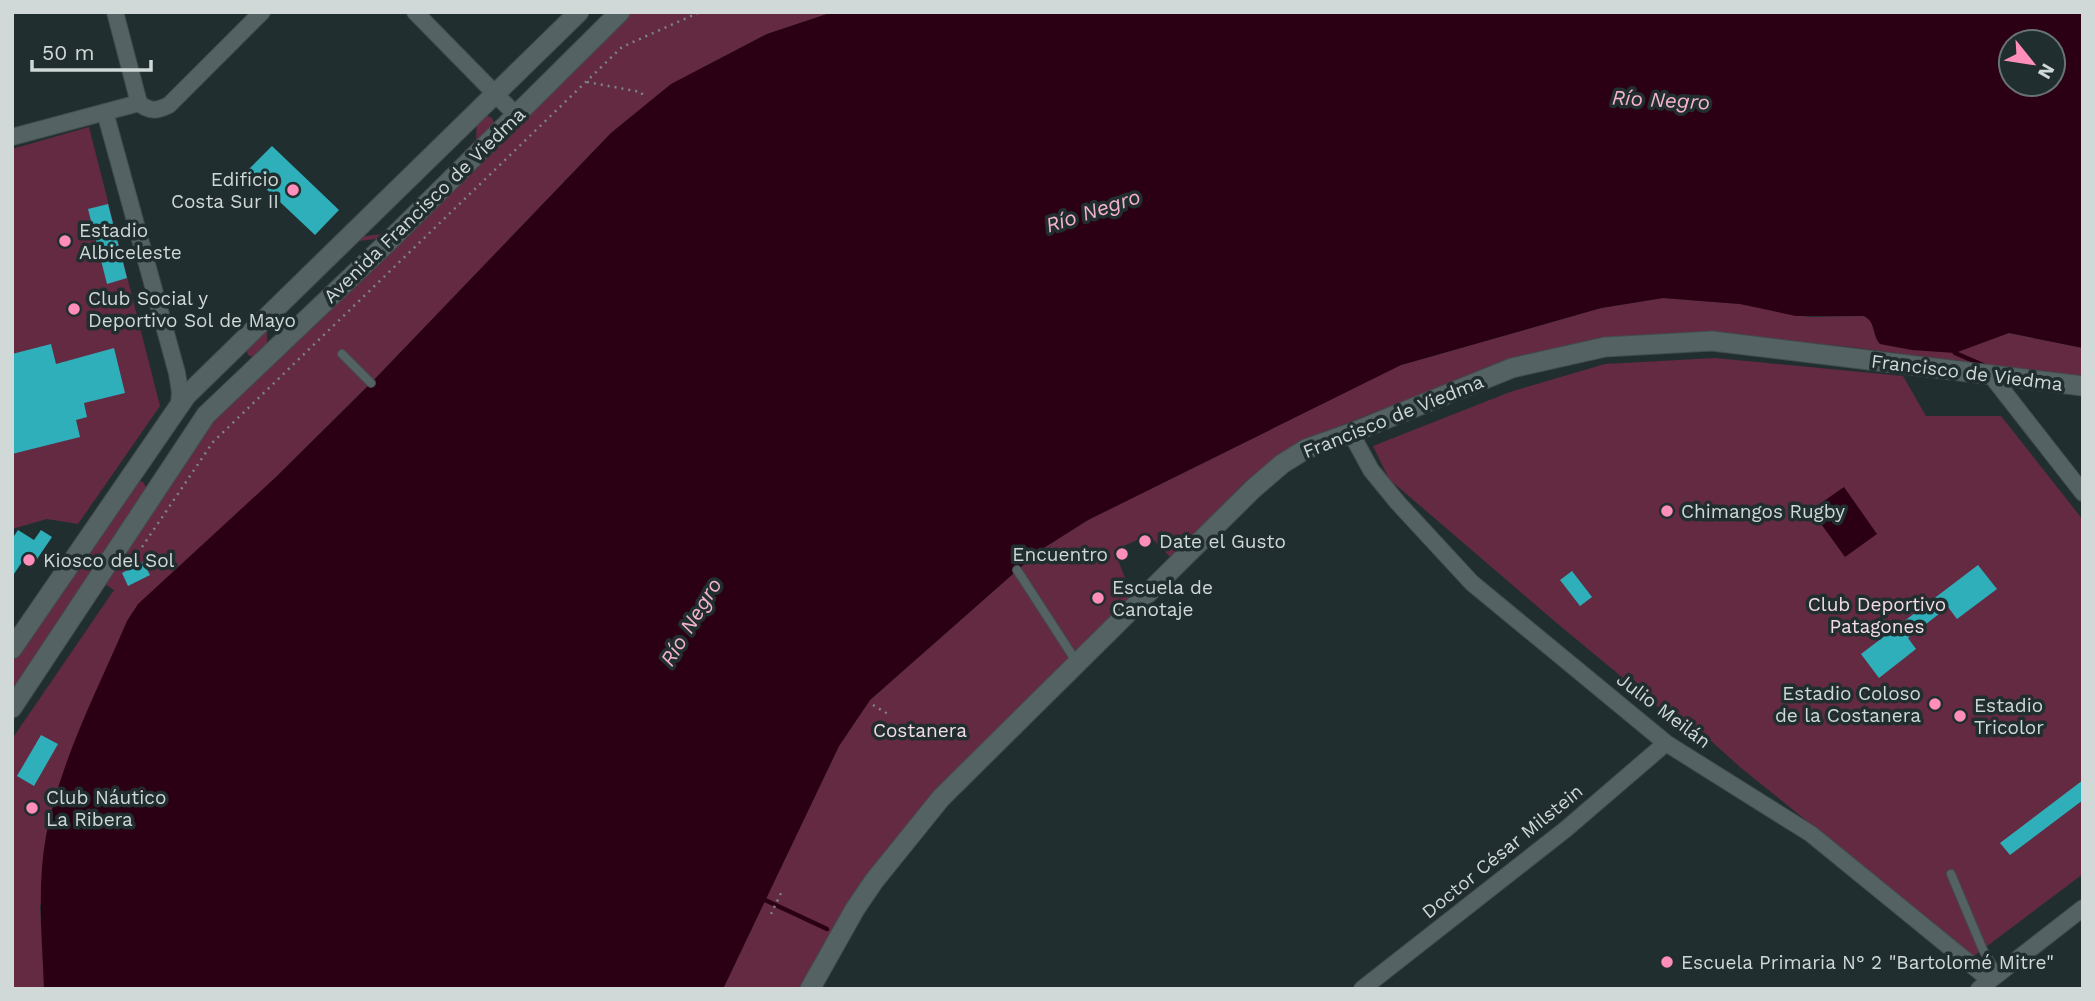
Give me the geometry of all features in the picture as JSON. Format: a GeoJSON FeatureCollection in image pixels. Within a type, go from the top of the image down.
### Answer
{"type":"FeatureCollection","features":[{"type":"Feature","properties":{"kind":"main road","name":"Avenida Francisco de Viedma"},"geometry":{"type":"LineString","coordinates":[[12,649],[179,404],[579,12]]}},
{"type":"Feature","properties":{"kind":"main road","name":"Avenida Francisco de Viedma"},"geometry":{"type":"LineString","coordinates":[[12,708],[206,415],[620,12]]}},
{"type":"Feature","properties":{"kind":"main road","name":"Francisco de Viedma"},"geometry":{"type":"LineString","coordinates":[[810,989],[874,881],[942,799],[1253,489],[1282,464],[1306,449],[1512,368],[1605,347],[1712,341],[2083,386]]}},
{"type":"Feature","properties":{"kind":"main road"},"geometry":{"type":"LineString","coordinates":[[232,351],[253,370]]}},
{"type":"Feature","properties":{"kind":"main road"},"geometry":{"type":"LineString","coordinates":[[136,469],[159,484]]}},
{"type":"Feature","properties":{"kind":"street"},"geometry":{"type":"LineString","coordinates":[[115,12],[139,103],[146,109],[158,111],[169,105],[262,12]]}},
{"type":"Feature","properties":{"kind":"street"},"geometry":{"type":"LineString","coordinates":[[415,12],[516,115]]}},
{"type":"Feature","properties":{"kind":"street"},"geometry":{"type":"LineString","coordinates":[[12,136],[139,103]]}},
{"type":"Feature","properties":{"kind":"street"},"geometry":{"type":"LineString","coordinates":[[104,112],[177,373],[179,404]]}},
{"type":"Feature","properties":{"kind":"street"},"geometry":{"type":"LineString","coordinates":[[1990,374],[2083,493]]}},
{"type":"Feature","properties":{"kind":"street","name":"Julio Meilán"},"geometry":{"type":"LineString","coordinates":[[1351,433],[1371,470],[1472,583],[1666,743],[1811,834],[1989,981]]}},
{"type":"Feature","properties":{"kind":"street","name":"Doctor César Milstein"},"geometry":{"type":"LineString","coordinates":[[1362,989],[1566,830],[1666,743]]}},
{"type":"Feature","properties":{"kind":"street"},"geometry":{"type":"LineString","coordinates":[[1989,981],[2083,908]]}},
{"type":"Feature","properties":{"kind":"lane"},"geometry":{"type":"LineString","coordinates":[[342,354],[371,383]]}},
{"type":"Feature","properties":{"kind":"lane"},"geometry":{"type":"LineString","coordinates":[[1017,570],[1078,664]]}},
{"type":"Feature","properties":{"kind":"lane"},"geometry":{"type":"LineString","coordinates":[[1951,874],[1983,950],[1989,981]]}},
{"type":"Feature","properties":{"kind":"path"},"geometry":{"type":"LineString","coordinates":[[138,550],[213,442],[622,47],[700,12]]}},
{"type":"Feature","properties":{"kind":"path"},"geometry":{"type":"LineString","coordinates":[[586,82],[641,92],[645,99]]}},
{"type":"Feature","properties":{"kind":"path"},"geometry":{"type":"LineString","coordinates":[[873,705],[888,714]]}},
{"type":"Feature","properties":{"kind":"path"},"geometry":{"type":"LineString","coordinates":[[771,914],[781,893]]}},
{"type":"Feature","properties":{"kind":"green space"},"geometry":{"type":"Polygon","coordinates":[[[634,12],[833,12],[767,34],[672,84],[611,133],[371,383],[277,476],[40,906],[44,986],[42,989],[12,989],[12,739],[114,590],[102,582],[210,420],[625,16],[634,12]]]}},
{"type":"Feature","properties":{"kind":"green space"},"geometry":{"type":"Polygon","coordinates":[[[486,115],[492,118],[494,123],[384,238],[359,241],[267,330],[267,350],[255,358],[248,355],[246,349],[358,237],[382,234],[476,140],[477,120],[486,115]]]}},
{"type":"Feature","properties":{"kind":"green space","name":"Club Social y Deportivo Sol de Mayo"},"geometry":{"type":"Polygon","coordinates":[[[89,127],[160,406],[78,524],[47,519],[12,529],[12,149],[89,127]]]}},
{"type":"Feature","properties":{"kind":"green space","name":"Costanera"},"geometry":{"type":"Polygon","coordinates":[[[1663,298],[1740,304],[1809,317],[1864,316],[1871,321],[1877,340],[1996,337],[2009,333],[2083,348],[2083,376],[1987,367],[1850,347],[1707,332],[1512,359],[1296,443],[1246,481],[1171,558],[1149,535],[1114,550],[1133,598],[845,909],[800,989],[723,989],[839,746],[870,700],[1039,551],[1088,520],[1401,365],[1601,308],[1663,298]]]}},
{"type":"Feature","properties":{"kind":"green space","name":"Club Deportivo Patagones"},"geometry":{"type":"Polygon","coordinates":[[[1715,358],[1903,376],[1926,416],[2001,416],[2083,520],[2083,874],[1974,956],[1710,740],[1703,744],[1559,625],[1389,479],[1373,446],[1510,392],[1605,364],[1715,358]]]}},
{"type":"Feature","properties":{"kind":"green space"},"geometry":{"type":"Polygon","coordinates":[[[143,482],[146,493],[12,693],[12,661],[132,484],[143,482]]]}},
{"type":"Feature","properties":{"kind":"water","name":"Río Negro"},"geometry":{"type":"Polygon","coordinates":[[[833,12],[2083,12],[2083,348],[2009,333],[1955,353],[1912,350],[1880,344],[1870,322],[1864,316],[1796,316],[1740,304],[1663,298],[1601,308],[1401,365],[1088,520],[1039,551],[870,700],[839,746],[723,989],[42,989],[43,854],[52,808],[80,727],[127,621],[138,604],[277,476],[371,383],[611,133],[671,84],[767,34],[833,12]]]}},
{"type":"Feature","properties":{"kind":"water"},"geometry":{"type":"Polygon","coordinates":[[[1844,487],[1877,534],[1845,557],[1811,510],[1844,487]]]}},
{"type":"Feature","properties":{"kind":"building","name":"Edificio Costa Sur II"},"geometry":{"type":"Polygon","coordinates":[[[272,146],[339,210],[315,235],[247,171],[272,146]]]}},
{"type":"Feature","properties":{"kind":"building"},"geometry":{"type":"Polygon","coordinates":[[[108,204],[127,278],[107,284],[88,209],[108,204]]]}},
{"type":"Feature","properties":{"kind":"building","name":"Club Social y Deportivo Sol de Mayo"},"geometry":{"type":"Polygon","coordinates":[[[51,344],[56,364],[114,348],[125,393],[84,403],[87,417],[76,420],[80,437],[12,454],[12,354],[51,344]]]}},
{"type":"Feature","properties":{"kind":"building"},"geometry":{"type":"Polygon","coordinates":[[[18,530],[34,540],[41,530],[52,537],[31,568],[22,562],[12,577],[12,539],[18,530]]]}},
{"type":"Feature","properties":{"kind":"building"},"geometry":{"type":"Polygon","coordinates":[[[143,562],[150,575],[128,586],[122,573],[143,562]]]}},
{"type":"Feature","properties":{"kind":"building"},"geometry":{"type":"Polygon","coordinates":[[[1978,565],[1997,589],[1957,619],[1948,607],[1908,638],[1916,649],[1879,678],[1861,654],[1978,565]]]}},
{"type":"Feature","properties":{"kind":"building"},"geometry":{"type":"Polygon","coordinates":[[[1572,571],[1592,597],[1580,606],[1560,580],[1572,571]]]}},
{"type":"Feature","properties":{"kind":"building"},"geometry":{"type":"Polygon","coordinates":[[[41,735],[58,744],[34,786],[17,776],[41,735]]]}},
{"type":"Feature","properties":{"kind":"building"},"geometry":{"type":"Polygon","coordinates":[[[2083,780],[2083,800],[2010,855],[2000,843],[2083,780]]]}},
{"type":"Feature","properties":{"kind":"waterway"},"geometry":{"type":"LineString","coordinates":[[1955,353],[1983,365]]}},
{"type":"Feature","properties":{"kind":"waterway"},"geometry":{"type":"LineString","coordinates":[[765,900],[827,929]]}},
{"type":"Feature","properties":{"kind":"place","name":"Edificio Costa Sur II"},"geometry":{"type":"Point","coordinates":[293,190]}},
{"type":"Feature","properties":{"kind":"place","name":"Estadio Albiceleste"},"geometry":{"type":"Point","coordinates":[65,241]}},
{"type":"Feature","properties":{"kind":"place","name":"Club Social y Deportivo Sol de Mayo"},"geometry":{"type":"Point","coordinates":[74,309]}},
{"type":"Feature","properties":{"kind":"place","name":"Chimangos Rugby"},"geometry":{"type":"Point","coordinates":[1667,511]}},
{"type":"Feature","properties":{"kind":"place","name":"Date el Gusto"},"geometry":{"type":"Point","coordinates":[1145,541]}},
{"type":"Feature","properties":{"kind":"place","name":"Encuentro"},"geometry":{"type":"Point","coordinates":[1122,554]}},
{"type":"Feature","properties":{"kind":"place","name":"Kiosco del Sol"},"geometry":{"type":"Point","coordinates":[29,560]}},
{"type":"Feature","properties":{"kind":"place","name":"Escuela de Canotaje"},"geometry":{"type":"Point","coordinates":[1098,598]}},
{"type":"Feature","properties":{"kind":"place","name":"Estadio Coloso de la Costanera"},"geometry":{"type":"Point","coordinates":[1935,704]}},
{"type":"Feature","properties":{"kind":"place","name":"Estadio Tricolor"},"geometry":{"type":"Point","coordinates":[1960,716]}},
{"type":"Feature","properties":{"kind":"place","name":"Club Náutico La Ribera"},"geometry":{"type":"Point","coordinates":[32,808]}},
{"type":"Feature","properties":{"kind":"place","name":"Escuela Primaria N° 2 \"Bartolomé Mitre\""},"geometry":{"type":"Point","coordinates":[1667,962]}}]}
